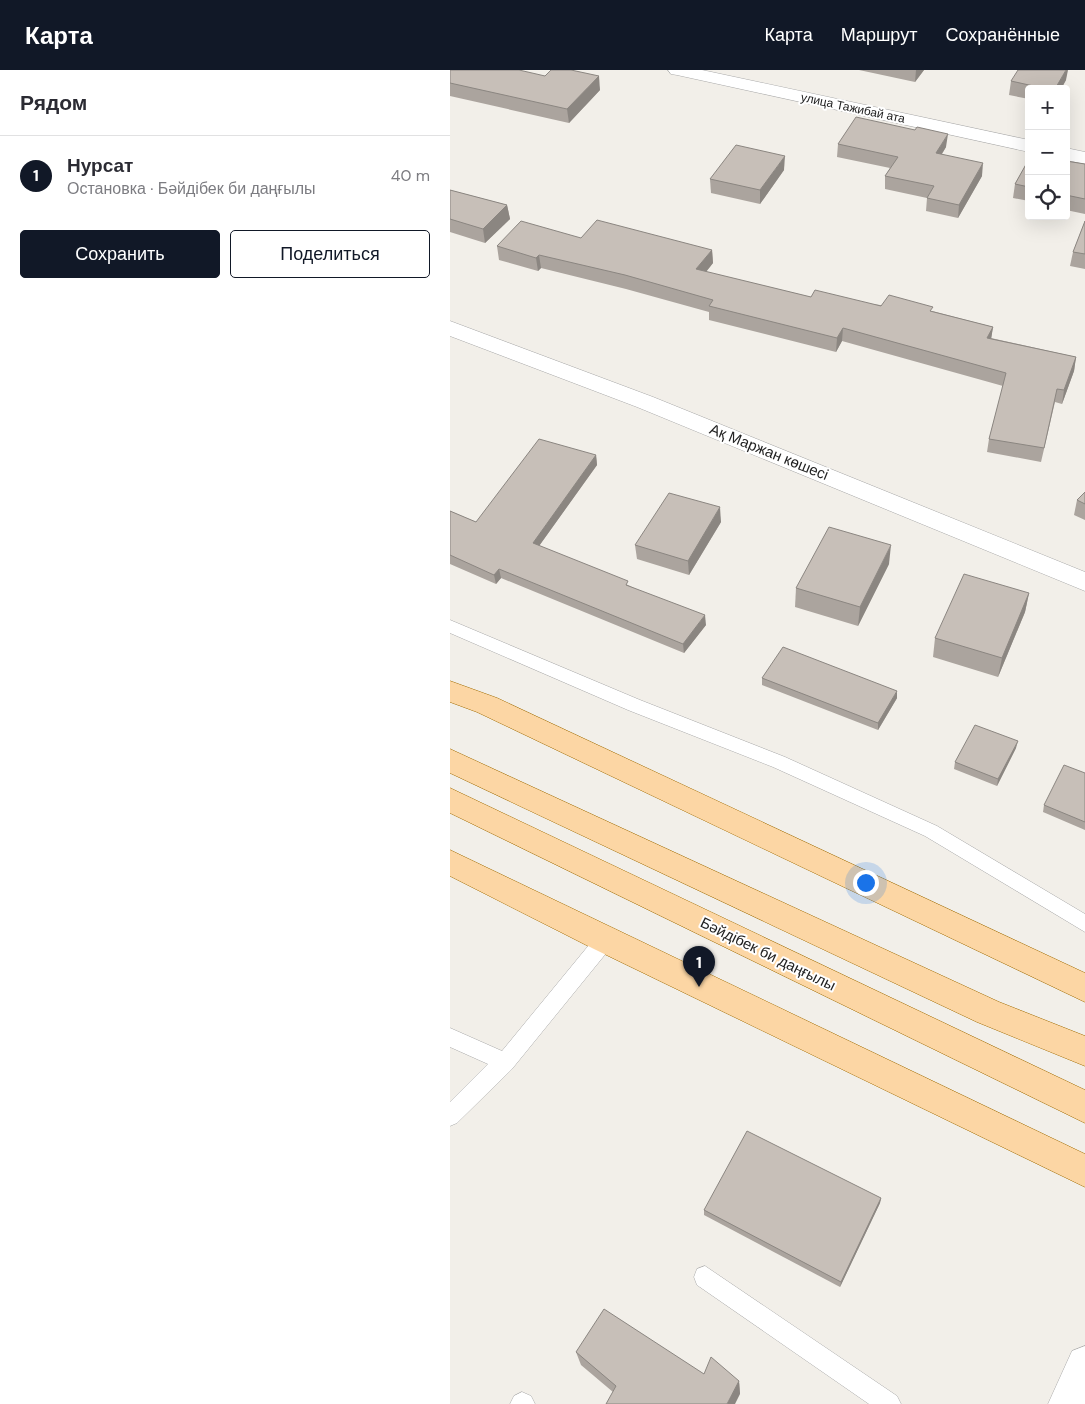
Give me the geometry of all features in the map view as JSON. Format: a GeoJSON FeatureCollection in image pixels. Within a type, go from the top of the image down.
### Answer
{"type":"FeatureCollection","features":[{"type":"Feature","properties":{"kind":"main road"},"geometry":{"type":"LineString","coordinates":[[450,690],[487,705],[1085,988]]}},
{"type":"Feature","properties":{"kind":"main road"},"geometry":{"type":"LineString","coordinates":[[450,760],[988,1012],[1085,1051]]}},
{"type":"Feature","properties":{"kind":"main road","name":"Бәйдібек би даңғылы"},"geometry":{"type":"LineString","coordinates":[[450,800],[1085,1107]]}},
{"type":"Feature","properties":{"kind":"main road"},"geometry":{"type":"LineString","coordinates":[[450,862],[517,894],[605,940],[1085,1171]]}},
{"type":"Feature","properties":{"kind":"street","name":"улица Тажибай ата"},"geometry":{"type":"LineString","coordinates":[[677,70],[1025,145]]}},
{"type":"Feature","properties":{"kind":"street"},"geometry":{"type":"LineString","coordinates":[[1070,155],[1085,158]]}},
{"type":"Feature","properties":{"kind":"street","name":"Ақ Маржан көшесі"},"geometry":{"type":"LineString","coordinates":[[450,328],[645,402],[1085,582]]}},
{"type":"Feature","properties":{"kind":"street"},"geometry":{"type":"LineString","coordinates":[[1068,1404],[1085,1364]]}},
{"type":"Feature","properties":{"kind":"lane"},"geometry":{"type":"LineString","coordinates":[[450,626],[634,706],[779,762],[931,831],[1085,924]]}},
{"type":"Feature","properties":{"kind":"lane"},"geometry":{"type":"LineString","coordinates":[[450,1116],[505,1062],[605,940]]}},
{"type":"Feature","properties":{"kind":"lane"},"geometry":{"type":"LineString","coordinates":[[450,1036],[505,1062]]}},
{"type":"Feature","properties":{"kind":"lane"},"geometry":{"type":"LineString","coordinates":[[705,1277],[889,1404]]}},
{"type":"Feature","properties":{"kind":"building"},"geometry":{"type":"Polygon","coordinates":[[[450,70],[519,70],[545,76],[551,70],[571,70],[599,76],[567,109],[450,83],[450,70]]]}},
{"type":"Feature","properties":{"kind":"building"},"geometry":{"type":"Polygon","coordinates":[[[1018,70],[1066,70],[1057,85],[1029,85],[1011,81],[1018,70]]]}},
{"type":"Feature","properties":{"kind":"building"},"geometry":{"type":"Polygon","coordinates":[[[856,117],[915,130],[917,127],[948,134],[936,153],[983,163],[959,205],[927,198],[934,186],[885,176],[898,157],[838,144],[856,117]]]}},
{"type":"Feature","properties":{"kind":"building"},"geometry":{"type":"Polygon","coordinates":[[[736,145],[785,156],[760,190],[710,179],[736,145]]]}},
{"type":"Feature","properties":{"kind":"building"},"geometry":{"type":"Polygon","coordinates":[[[1070,162],[1085,164],[1085,199],[1070,196],[1070,162]]]}},
{"type":"Feature","properties":{"kind":"building"},"geometry":{"type":"Polygon","coordinates":[[[1025,166],[1025,186],[1015,184],[1025,166]]]}},
{"type":"Feature","properties":{"kind":"building"},"geometry":{"type":"Polygon","coordinates":[[[450,190],[507,205],[483,229],[450,219],[450,190]]]}},
{"type":"Feature","properties":{"kind":"building"},"geometry":{"type":"Polygon","coordinates":[[[597,220],[712,250],[696,269],[811,297],[815,290],[881,306],[889,295],[933,307],[930,311],[993,327],[987,338],[1076,357],[1064,390],[1057,389],[1044,448],[989,439],[1006,373],[843,328],[837,338],[709,306],[713,300],[625,275],[539,255],[536,258],[497,246],[521,221],[581,238],[597,220]]]}},
{"type":"Feature","properties":{"kind":"building"},"geometry":{"type":"Polygon","coordinates":[[[1085,221],[1085,254],[1073,252],[1085,221]]]}},
{"type":"Feature","properties":{"kind":"building"},"geometry":{"type":"Polygon","coordinates":[[[539,439],[596,455],[533,543],[628,581],[626,585],[705,615],[683,644],[499,569],[494,575],[450,555],[450,511],[476,522],[539,439]]]}},
{"type":"Feature","properties":{"kind":"building"},"geometry":{"type":"Polygon","coordinates":[[[1085,492],[1085,504],[1077,500],[1085,492]]]}},
{"type":"Feature","properties":{"kind":"building"},"geometry":{"type":"Polygon","coordinates":[[[669,493],[720,507],[688,561],[635,545],[669,493]]]}},
{"type":"Feature","properties":{"kind":"building"},"geometry":{"type":"Polygon","coordinates":[[[829,527],[891,545],[860,607],[796,588],[829,527]]]}},
{"type":"Feature","properties":{"kind":"building"},"geometry":{"type":"Polygon","coordinates":[[[964,574],[1029,593],[1002,658],[935,638],[964,574]]]}},
{"type":"Feature","properties":{"kind":"building"},"geometry":{"type":"Polygon","coordinates":[[[783,647],[897,691],[878,723],[762,678],[783,647]]]}},
{"type":"Feature","properties":{"kind":"building"},"geometry":{"type":"Polygon","coordinates":[[[975,725],[1018,741],[998,779],[955,762],[975,725]]]}},
{"type":"Feature","properties":{"kind":"building"},"geometry":{"type":"Polygon","coordinates":[[[1064,765],[1085,773],[1085,822],[1044,805],[1064,765]]]}},
{"type":"Feature","properties":{"kind":"building"},"geometry":{"type":"Polygon","coordinates":[[[747,1131],[881,1198],[841,1282],[704,1210],[747,1131]]]}},
{"type":"Feature","properties":{"kind":"building"},"geometry":{"type":"Polygon","coordinates":[[[604,1309],[704,1374],[711,1357],[739,1381],[727,1404],[606,1404],[616,1386],[576,1352],[604,1309]]]}},
{"type":"Feature","properties":{"kind":"place","name":"Нурсат"},"geometry":{"type":"Point","coordinates":[699,987]}}]}
